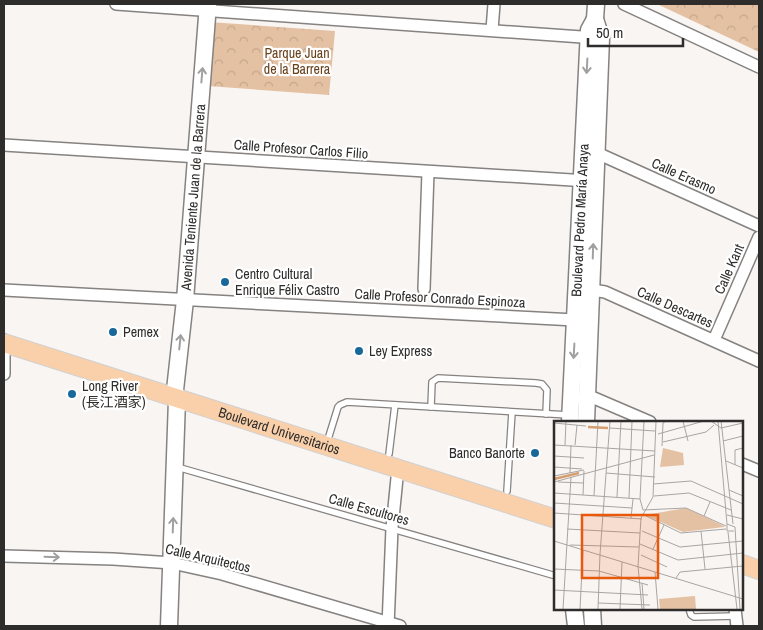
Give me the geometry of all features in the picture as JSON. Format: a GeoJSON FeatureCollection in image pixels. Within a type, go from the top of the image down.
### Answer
{"type":"FeatureCollection","features":[{"type":"Feature","properties":{"kind":"main road","name":"Boulevard Universitarios"},"geometry":{"type":"LineString","coordinates":[[4,341],[394,461],[554,505]]}},
{"type":"Feature","properties":{"kind":"main road","name":"Boulevard Universitarios"},"geometry":{"type":"LineString","coordinates":[[176,395],[330,436],[554,518]]}},
{"type":"Feature","properties":{"kind":"street"},"geometry":{"type":"LineString","coordinates":[[116,4],[208,7],[595,38]]}},
{"type":"Feature","properties":{"kind":"street"},"geometry":{"type":"LineString","coordinates":[[492,30],[494,4]]}},
{"type":"Feature","properties":{"kind":"street"},"geometry":{"type":"LineString","coordinates":[[624,4],[759,67]]}},
{"type":"Feature","properties":{"kind":"street","name":"Avenida Teniente Juan de la Barrera"},"geometry":{"type":"LineString","coordinates":[[169,626],[176,395],[208,7]]}},
{"type":"Feature","properties":{"kind":"street","name":"Boulevard Pedro María Anaya"},"geometry":{"type":"LineString","coordinates":[[578,419],[587,395],[584,288],[596,12]]}},
{"type":"Feature","properties":{"kind":"street","name":"Boulevard Pedro María Anaya"},"geometry":{"type":"LineString","coordinates":[[589,181],[597,153],[595,38]]}},
{"type":"Feature","properties":{"kind":"street","name":"Calle Profesor Carlos Filio"},"geometry":{"type":"LineString","coordinates":[[4,145],[589,181]]}},
{"type":"Feature","properties":{"kind":"street","name":"Calle Erasmo"},"geometry":{"type":"LineString","coordinates":[[597,153],[759,226]]}},
{"type":"Feature","properties":{"kind":"street"},"geometry":{"type":"LineString","coordinates":[[424,288],[428,172]]}},
{"type":"Feature","properties":{"kind":"street","name":"Calle Kant"},"geometry":{"type":"LineString","coordinates":[[714,340],[759,237]]}},
{"type":"Feature","properties":{"kind":"street","name":"Boulevard Pedro María Anaya"},"geometry":{"type":"LineString","coordinates":[[578,419],[575,320],[584,288]]}},
{"type":"Feature","properties":{"kind":"street","name":"Calle Descartes"},"geometry":{"type":"LineString","coordinates":[[584,288],[606,292],[759,360]]}},
{"type":"Feature","properties":{"kind":"street","name":"Calle Profesor Conrado Espinoza"},"geometry":{"type":"LineString","coordinates":[[4,290],[575,320]]}},
{"type":"Feature","properties":{"kind":"street"},"geometry":{"type":"LineString","coordinates":[[4,341],[4,374]]}},
{"type":"Feature","properties":{"kind":"street"},"geometry":{"type":"LineString","coordinates":[[587,395],[648,421]]}},
{"type":"Feature","properties":{"kind":"street"},"geometry":{"type":"LineString","coordinates":[[388,624],[394,461]]}},
{"type":"Feature","properties":{"kind":"street"},"geometry":{"type":"LineString","coordinates":[[743,464],[759,471]]}},
{"type":"Feature","properties":{"kind":"street","name":"Calle Arquitectos"},"geometry":{"type":"LineString","coordinates":[[4,556],[113,559],[172,563],[222,574],[400,626]]}},
{"type":"Feature","properties":{"kind":"street"},"geometry":{"type":"LineString","coordinates":[[574,610],[576,626]]}},
{"type":"Feature","properties":{"kind":"street"},"geometry":{"type":"LineString","coordinates":[[592,610],[593,626]]}},
{"type":"Feature","properties":{"kind":"lane"},"geometry":{"type":"LineString","coordinates":[[431,407],[432,382],[438,378],[536,383],[542,384],[547,390],[546,414]]}},
{"type":"Feature","properties":{"kind":"lane"},"geometry":{"type":"LineString","coordinates":[[330,436],[338,407],[343,403],[546,414],[578,419]]}},
{"type":"Feature","properties":{"kind":"lane"},"geometry":{"type":"LineString","coordinates":[[394,461],[395,405]]}},
{"type":"Feature","properties":{"kind":"lane"},"geometry":{"type":"LineString","coordinates":[[507,491],[512,412]]}},
{"type":"Feature","properties":{"kind":"lane","name":"Calle Escultores"},"geometry":{"type":"LineString","coordinates":[[175,466],[554,575]]}},
{"type":"Feature","properties":{"kind":"lane"},"geometry":{"type":"LineString","coordinates":[[689,610],[691,616],[694,617],[736,617]]}},
{"type":"Feature","properties":{"kind":"green space"},"geometry":{"type":"Polygon","coordinates":[[[657,4],[759,4],[759,52],[657,4]]]}},
{"type":"Feature","properties":{"kind":"green space","name":"Parque Juan de la Barrera"},"geometry":{"type":"Polygon","coordinates":[[[209,22],[335,31],[329,95],[208,86],[209,22]]]}},
{"type":"Feature","properties":{"kind":"place","name":"Centro Cultural Enrique Félix Castro"},"geometry":{"type":"Point","coordinates":[225,282]}},
{"type":"Feature","properties":{"kind":"place","name":"Pemex"},"geometry":{"type":"Point","coordinates":[113,332]}},
{"type":"Feature","properties":{"kind":"place","name":"Ley Express"},"geometry":{"type":"Point","coordinates":[359,351]}},
{"type":"Feature","properties":{"kind":"place","name":"Long River (長江酒家)"},"geometry":{"type":"Point","coordinates":[72,394]}},
{"type":"Feature","properties":{"kind":"place","name":"Banco Banorte"},"geometry":{"type":"Point","coordinates":[535,453]}}]}
